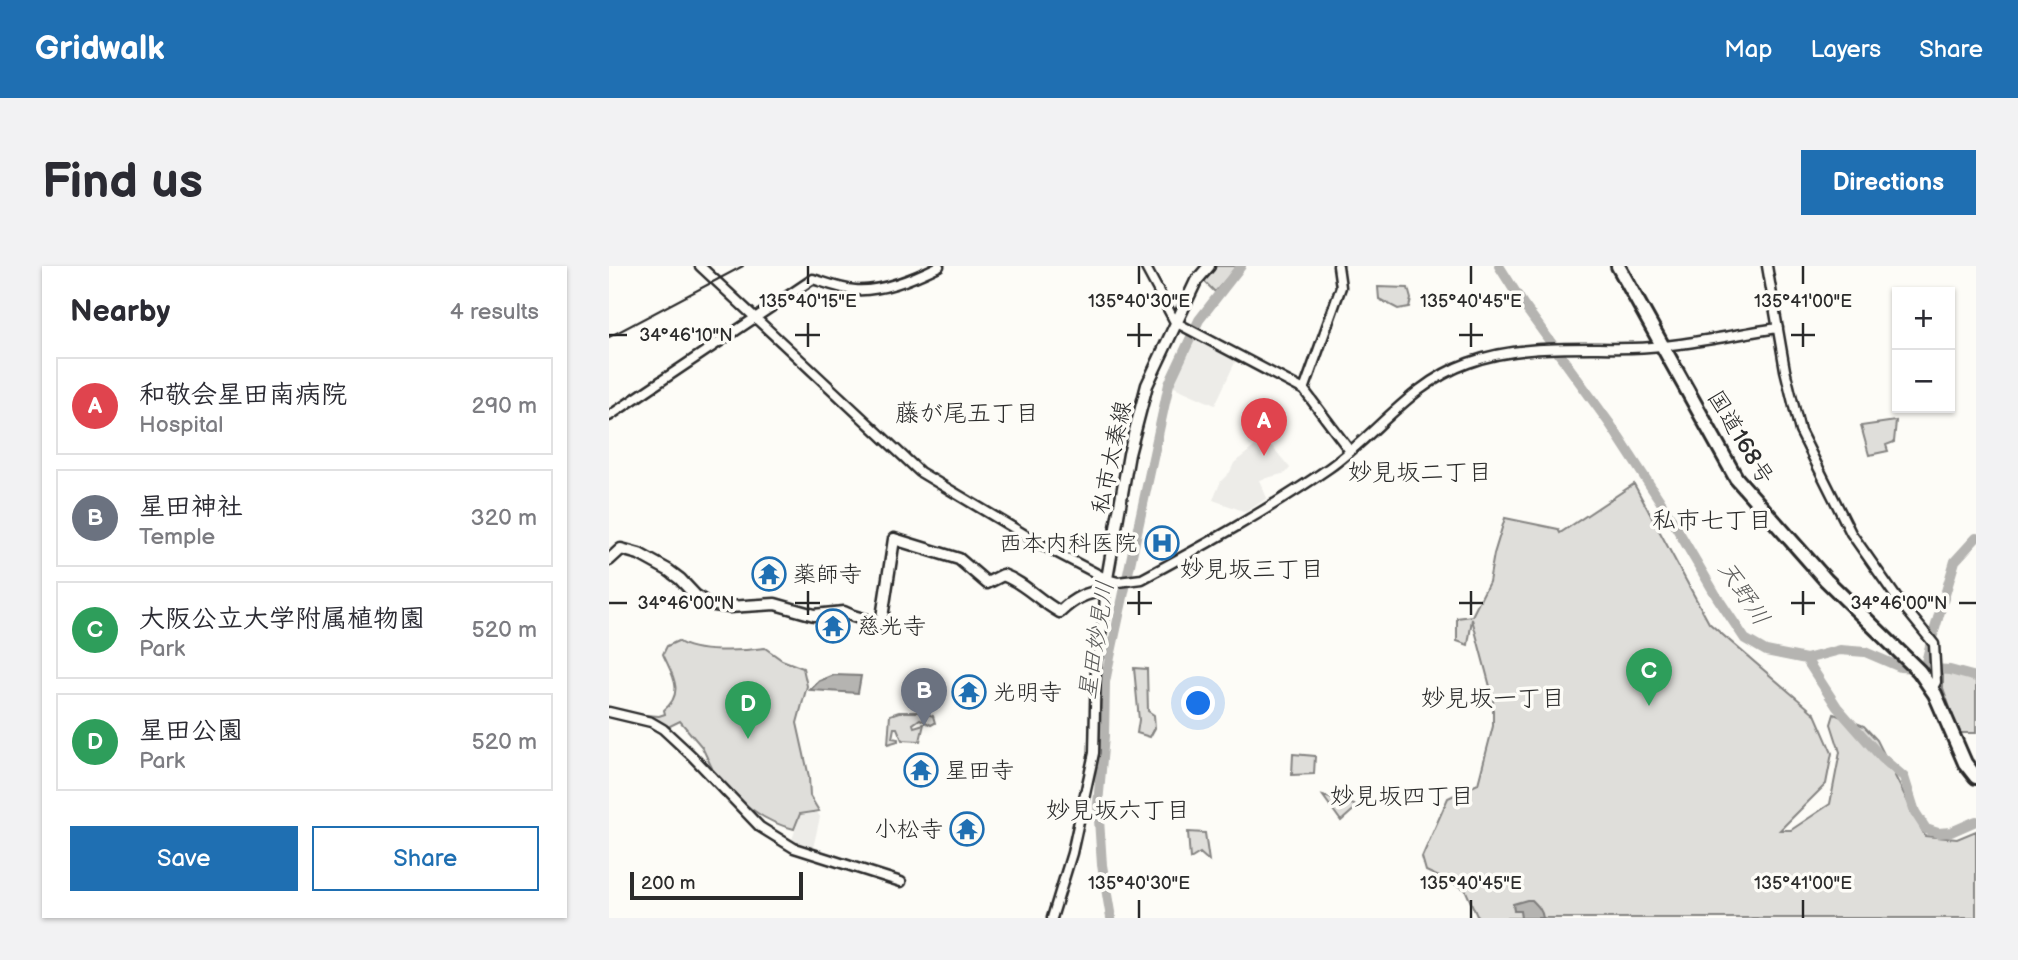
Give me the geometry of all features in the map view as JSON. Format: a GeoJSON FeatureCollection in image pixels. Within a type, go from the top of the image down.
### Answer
{"type":"FeatureCollection","features":[{"type":"Feature","properties":{"kind":"highway","name":"国道168号"},"geometry":{"type":"LineString","coordinates":[[1618,266],[1736,478],[1826,580],[1919,671],[1932,689],[1965,763],[1976,776]]}},
{"type":"Feature","properties":{"kind":"main road","name":"私市太秦線"},"geometry":{"type":"LineString","coordinates":[[1106,584],[1129,454],[1147,385],[1175,321],[1200,275],[1209,266]]}},
{"type":"Feature","properties":{"kind":"main road"},"geometry":{"type":"LineString","coordinates":[[609,560],[621,549],[639,554],[668,570],[708,604],[729,607],[775,604],[814,615],[844,612],[881,624],[894,539],[959,559],[987,583],[1003,575],[1014,579],[1043,603],[1060,612],[1072,601],[1106,584]]}},
{"type":"Feature","properties":{"kind":"street"},"geometry":{"type":"LineString","coordinates":[[700,266],[919,472],[1106,584],[1142,579],[1292,492],[1350,451],[1410,396],[1447,371],[1489,356],[1536,349],[1664,346],[1778,328]]}},
{"type":"Feature","properties":{"kind":"street"},"geometry":{"type":"LineString","coordinates":[[609,416],[813,279],[862,290],[918,277],[939,266]]}},
{"type":"Feature","properties":{"kind":"street"},"geometry":{"type":"LineString","coordinates":[[1145,266],[1175,321],[1304,390],[1350,451]]}},
{"type":"Feature","properties":{"kind":"street"},"geometry":{"type":"LineString","coordinates":[[1304,390],[1341,287],[1338,266]]}},
{"type":"Feature","properties":{"kind":"street"},"geometry":{"type":"LineString","coordinates":[[1767,266],[1785,370],[1800,431],[1851,533],[1896,597],[1934,644],[1936,682],[1932,689]]}},
{"type":"Feature","properties":{"kind":"street"},"geometry":{"type":"LineString","coordinates":[[1052,918],[1072,853],[1094,752],[1096,663],[1104,618],[1106,584]]}},
{"type":"Feature","properties":{"kind":"street"},"geometry":{"type":"LineString","coordinates":[[609,712],[651,722],[663,729],[760,827],[795,848],[901,882]]}},
{"type":"Feature","properties":{"kind":"shaded area"},"geometry":{"type":"Polygon","coordinates":[[[1216,266],[1238,266],[1215,292],[1202,279],[1216,266]]]}},
{"type":"Feature","properties":{"kind":"shaded area"},"geometry":{"type":"Polygon","coordinates":[[[1378,287],[1408,288],[1411,299],[1409,307],[1398,309],[1379,299],[1378,287]]]}},
{"type":"Feature","properties":{"kind":"shaded area"},"geometry":{"type":"Polygon","coordinates":[[[1195,339],[1237,358],[1215,405],[1172,386],[1195,339]]]}},
{"type":"Feature","properties":{"kind":"shaded area"},"geometry":{"type":"Polygon","coordinates":[[[1896,421],[1894,442],[1886,445],[1888,451],[1869,455],[1861,426],[1896,421]]]}},
{"type":"Feature","properties":{"kind":"shaded area"},"geometry":{"type":"Polygon","coordinates":[[[1265,438],[1290,468],[1286,473],[1259,480],[1267,498],[1246,512],[1213,500],[1221,481],[1234,463],[1265,438]]]}},
{"type":"Feature","properties":{"kind":"shaded area"},"geometry":{"type":"Polygon","coordinates":[[[1634,484],[1709,623],[1815,714],[1832,753],[1826,784],[1780,830],[1791,830],[1830,804],[1840,752],[1831,724],[1834,714],[1864,726],[1877,740],[1925,836],[1957,839],[1976,831],[1976,918],[1481,918],[1477,916],[1465,889],[1426,871],[1422,857],[1448,798],[1478,784],[1493,726],[1493,698],[1472,619],[1468,645],[1457,641],[1457,618],[1472,616],[1489,582],[1505,518],[1558,529],[1560,533],[1634,484]]]}},
{"type":"Feature","properties":{"kind":"shaded area"},"geometry":{"type":"Polygon","coordinates":[[[678,641],[707,650],[765,648],[782,660],[803,668],[807,686],[797,723],[809,777],[810,796],[819,811],[800,814],[794,829],[758,814],[710,771],[712,768],[702,747],[680,721],[666,728],[658,720],[646,719],[646,715],[665,714],[664,710],[674,696],[675,682],[663,654],[667,646],[678,641]]]}},
{"type":"Feature","properties":{"kind":"shaded area"},"geometry":{"type":"Polygon","coordinates":[[[1134,668],[1147,669],[1148,711],[1154,715],[1155,728],[1150,737],[1137,733],[1139,720],[1134,668]]]}},
{"type":"Feature","properties":{"kind":"shaded area"},"geometry":{"type":"Polygon","coordinates":[[[1943,671],[1976,679],[1976,733],[1959,733],[1943,688],[1943,671]]]}},
{"type":"Feature","properties":{"kind":"shaded area"},"geometry":{"type":"Polygon","coordinates":[[[834,675],[861,676],[858,693],[810,690],[819,681],[834,675]]]}},
{"type":"Feature","properties":{"kind":"shaded area"},"geometry":{"type":"Polygon","coordinates":[[[899,712],[921,712],[933,716],[935,723],[931,725],[920,719],[913,724],[914,727],[924,724],[920,741],[902,740],[897,728],[894,728],[892,738],[898,741],[888,744],[890,715],[899,712]]]}},
{"type":"Feature","properties":{"kind":"shaded area"},"geometry":{"type":"Polygon","coordinates":[[[1293,754],[1315,756],[1314,774],[1292,775],[1293,754]]]}},
{"type":"Feature","properties":{"kind":"shaded area"},"geometry":{"type":"Polygon","coordinates":[[[1323,796],[1358,806],[1341,821],[1323,796]]]}},
{"type":"Feature","properties":{"kind":"shaded area"},"geometry":{"type":"Polygon","coordinates":[[[817,812],[820,817],[813,848],[807,849],[791,843],[800,815],[817,812]]]}},
{"type":"Feature","properties":{"kind":"shaded area"},"geometry":{"type":"Polygon","coordinates":[[[1188,832],[1205,833],[1209,861],[1200,853],[1190,859],[1188,832]]]}},
{"type":"Feature","properties":{"kind":"shaded area"},"geometry":{"type":"Polygon","coordinates":[[[1527,900],[1536,904],[1543,918],[1521,918],[1520,911],[1514,911],[1513,904],[1527,900]]]}},
{"type":"Feature","properties":{"kind":"waterway","name":"星田妙見川"},"geometry":{"type":"LineString","coordinates":[[1111,918],[1102,865],[1098,804],[1105,682],[1169,384],[1199,320],[1241,266]]}},
{"type":"Feature","properties":{"kind":"waterway","name":"天野川"},"geometry":{"type":"LineString","coordinates":[[1499,266],[1523,304],[1610,424],[1745,639],[1766,651],[1806,659],[1837,707],[1882,758],[1904,777],[1915,812],[1926,829],[1938,833],[1951,832],[1976,821]]}},
{"type":"Feature","properties":{"kind":"waterway"},"geometry":{"type":"LineString","coordinates":[[1933,635],[1955,561],[1976,538]]}},
{"type":"Feature","properties":{"kind":"waterway"},"geometry":{"type":"LineString","coordinates":[[1925,666],[1930,646]]}},
{"type":"Feature","properties":{"kind":"waterway"},"geometry":{"type":"LineString","coordinates":[[1806,659],[1840,650],[1865,652],[1900,667],[1950,670],[1976,677]]}},
{"type":"Feature","properties":{"kind":"railway"},"geometry":{"type":"LineString","coordinates":[[609,337],[743,266]]}},
{"type":"Feature","properties":{"kind":"place","name":"和敬会星田南病院"},"geometry":{"type":"Point","coordinates":[1264,456]}},
{"type":"Feature","properties":{"kind":"place","name":"西本内科医院"},"geometry":{"type":"Point","coordinates":[1162,543]}},
{"type":"Feature","properties":{"kind":"place","name":"薬師寺"},"geometry":{"type":"Point","coordinates":[769,574]}},
{"type":"Feature","properties":{"kind":"place","name":"慈光寺"},"geometry":{"type":"Point","coordinates":[833,626]}},
{"type":"Feature","properties":{"kind":"place","name":"光明寺"},"geometry":{"type":"Point","coordinates":[969,692]}},
{"type":"Feature","properties":{"kind":"place","name":"大阪公立大学附属植物園"},"geometry":{"type":"Point","coordinates":[1649,706]}},
{"type":"Feature","properties":{"kind":"place","name":"星田神社"},"geometry":{"type":"Point","coordinates":[924,726]}},
{"type":"Feature","properties":{"kind":"place","name":"星田公園"},"geometry":{"type":"Point","coordinates":[748,739]}},
{"type":"Feature","properties":{"kind":"place","name":"星田寺"},"geometry":{"type":"Point","coordinates":[921,770]}},
{"type":"Feature","properties":{"kind":"place","name":"小松寺"},"geometry":{"type":"Point","coordinates":[967,829]}},
{"type":"Feature","properties":{"kind":"district","name":"藤が尾五丁目"},"geometry":{"type":"Point","coordinates":[967,413]}},
{"type":"Feature","properties":{"kind":"district","name":"妙見坂二丁目"},"geometry":{"type":"Point","coordinates":[1420,472]}},
{"type":"Feature","properties":{"kind":"district","name":"私市七丁目"},"geometry":{"type":"Point","coordinates":[1712,520]}},
{"type":"Feature","properties":{"kind":"district","name":"妙見坂三丁目"},"geometry":{"type":"Point","coordinates":[1252,569]}},
{"type":"Feature","properties":{"kind":"district","name":"妙見坂一丁目"},"geometry":{"type":"Point","coordinates":[1493,698]}},
{"type":"Feature","properties":{"kind":"district","name":"妙見坂四丁目"},"geometry":{"type":"Point","coordinates":[1402,796]}},
{"type":"Feature","properties":{"kind":"district","name":"妙見坂六丁目"},"geometry":{"type":"Point","coordinates":[1118,810]}}]}
